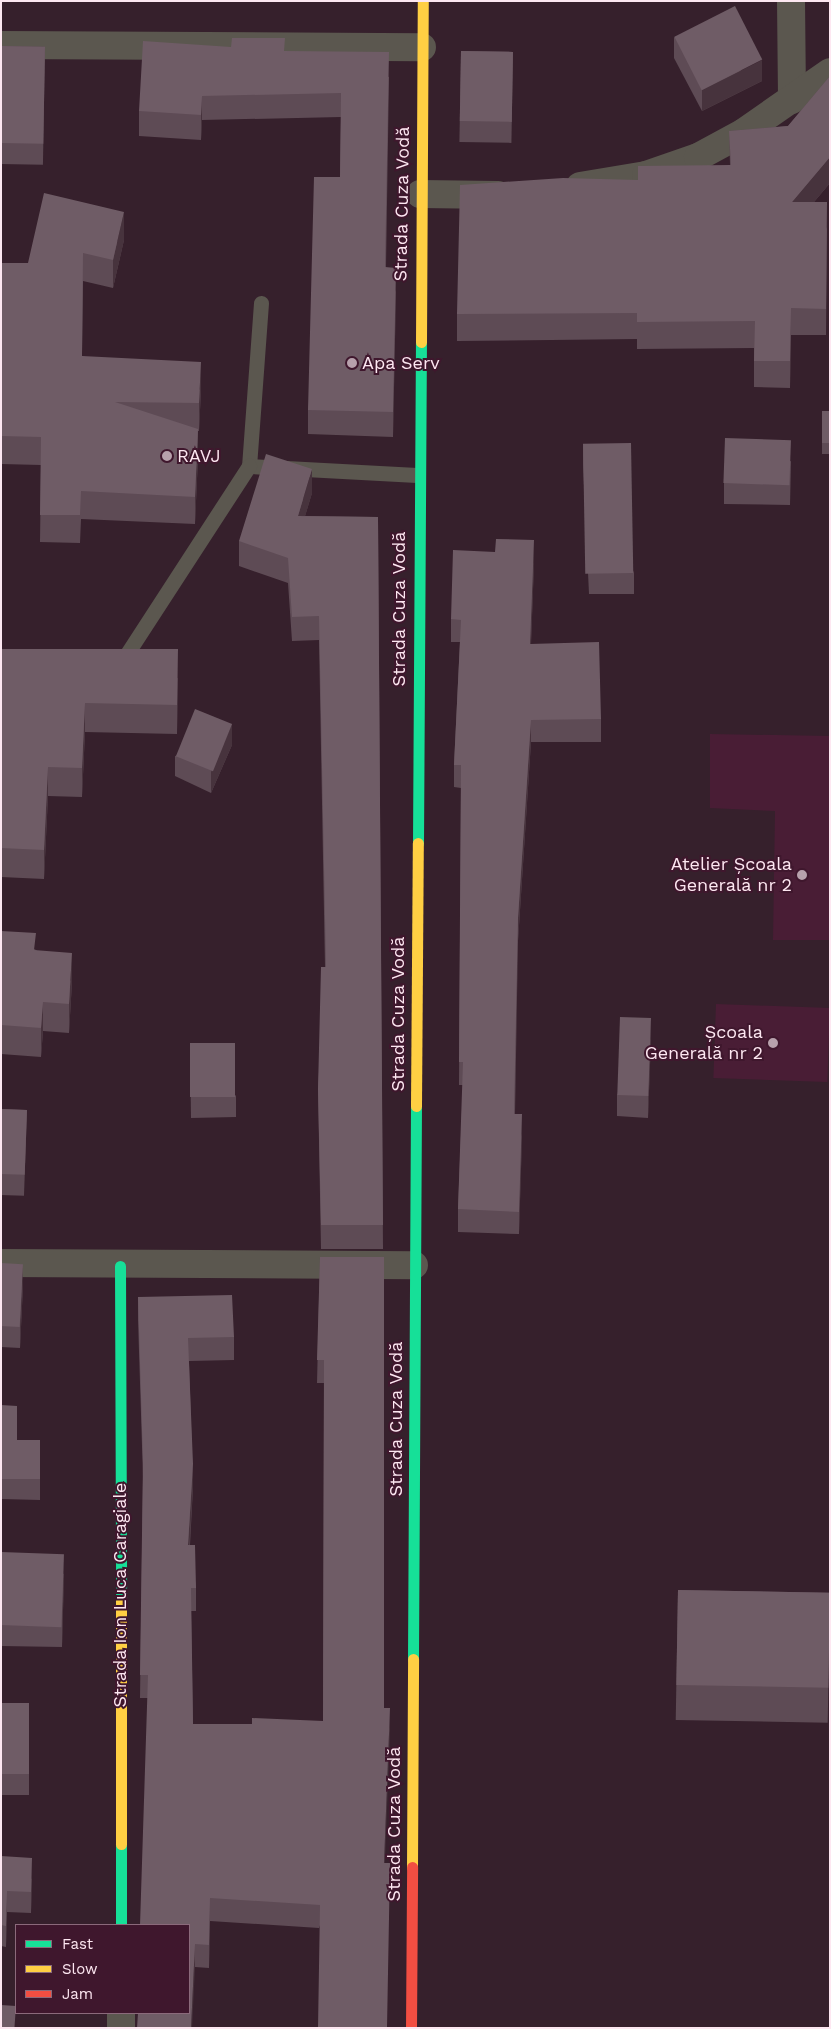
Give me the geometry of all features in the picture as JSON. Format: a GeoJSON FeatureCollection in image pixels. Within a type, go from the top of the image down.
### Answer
{"type":"FeatureCollection","features":[{"type":"Feature","properties":{"kind":"main road","name":"Strada Cuza Vodă"},"geometry":{"type":"LineString","coordinates":[[411,2028],[417,475],[422,1]]}},
{"type":"Feature","properties":{"kind":"main road","name":"Strada Ion Luca Caragiale"},"geometry":{"type":"LineString","coordinates":[[120,1266],[121,1924]]}},
{"type":"Feature","properties":{"kind":"street"},"geometry":{"type":"LineString","coordinates":[[791,1],[792,100]]}},
{"type":"Feature","properties":{"kind":"street"},"geometry":{"type":"LineString","coordinates":[[1,45],[422,47]]}},
{"type":"Feature","properties":{"kind":"street"},"geometry":{"type":"LineString","coordinates":[[555,190],[646,175],[698,157],[792,100],[830,72]]}},
{"type":"Feature","properties":{"kind":"street"},"geometry":{"type":"LineString","coordinates":[[420,194],[529,192]]}},
{"type":"Feature","properties":{"kind":"street"},"geometry":{"type":"LineString","coordinates":[[1,1263],[120,1266],[414,1265]]}},
{"type":"Feature","properties":{"kind":"street"},"geometry":{"type":"LineString","coordinates":[[121,2014],[121,2028]]}},
{"type":"Feature","properties":{"kind":"lane"},"geometry":{"type":"LineString","coordinates":[[106,671],[115,671],[249,466],[261,303]]}},
{"type":"Feature","properties":{"kind":"lane"},"geometry":{"type":"LineString","coordinates":[[249,466],[417,475]]}},
{"type":"Feature","properties":{"kind":"shaded area","name":"Atelier Școala Generală nr 2"},"geometry":{"type":"Polygon","coordinates":[[[710,734],[830,736],[830,940],[773,940],[775,811],[710,808],[710,734]]]}},
{"type":"Feature","properties":{"kind":"shaded area","name":"Școala Generală nr 2"},"geometry":{"type":"Polygon","coordinates":[[[716,1004],[830,1008],[827,1082],[713,1078],[716,1004]]]}},
{"type":"Feature","properties":{"kind":"building"},"geometry":{"type":"Polygon","coordinates":[[[735,6],[762,59],[702,90],[674,37],[735,6]]]}},
{"type":"Feature","properties":{"kind":"building"},"geometry":{"type":"Polygon","coordinates":[[[232,38],[285,38],[284,51],[389,52],[385,267],[396,268],[393,412],[308,410],[314,177],[340,177],[341,93],[202,96],[201,115],[139,111],[143,41],[231,47],[232,38]]]}},
{"type":"Feature","properties":{"kind":"building"},"geometry":{"type":"Polygon","coordinates":[[[1,46],[45,47],[43,144],[1,143],[1,46]]]}},
{"type":"Feature","properties":{"kind":"building"},"geometry":{"type":"Polygon","coordinates":[[[461,51],[513,52],[512,122],[460,121],[461,51]]]}},
{"type":"Feature","properties":{"kind":"building"},"geometry":{"type":"Polygon","coordinates":[[[830,76],[830,157],[792,202],[827,202],[826,309],[791,308],[790,361],[754,361],[755,321],[637,322],[637,313],[457,314],[460,185],[563,178],[638,180],[638,166],[731,165],[729,131],[788,126],[830,76]]]}},
{"type":"Feature","properties":{"kind":"building"},"geometry":{"type":"Polygon","coordinates":[[[44,193],[124,212],[113,260],[83,253],[82,356],[201,362],[199,403],[115,402],[198,429],[195,497],[81,491],[80,515],[40,515],[41,437],[1,436],[1,263],[28,263],[44,193]]]}},
{"type":"Feature","properties":{"kind":"building"},"geometry":{"type":"Polygon","coordinates":[[[822,411],[830,411],[830,443],[822,443],[822,411]]]}},
{"type":"Feature","properties":{"kind":"building"},"geometry":{"type":"Polygon","coordinates":[[[725,438],[791,440],[789,485],[723,483],[725,438]]]}},
{"type":"Feature","properties":{"kind":"building"},"geometry":{"type":"Polygon","coordinates":[[[631,443],[633,573],[585,574],[583,444],[631,443]]]}},
{"type":"Feature","properties":{"kind":"building"},"geometry":{"type":"Polygon","coordinates":[[[266,454],[312,469],[298,516],[378,517],[383,1225],[321,1225],[318,1089],[321,967],[326,967],[319,616],[292,617],[288,558],[239,541],[266,454]]]}},
{"type":"Feature","properties":{"kind":"building"},"geometry":{"type":"Polygon","coordinates":[[[496,539],[534,540],[530,644],[599,642],[601,719],[531,720],[518,918],[514,1114],[522,1114],[519,1212],[458,1209],[463,1062],[459,1062],[461,765],[454,765],[461,620],[451,619],[453,550],[495,552],[496,539]]]}},
{"type":"Feature","properties":{"kind":"building"},"geometry":{"type":"Polygon","coordinates":[[[1,649],[178,649],[177,705],[85,703],[82,768],[48,767],[44,850],[1,848],[1,649]]]}},
{"type":"Feature","properties":{"kind":"building"},"geometry":{"type":"Polygon","coordinates":[[[195,709],[232,724],[213,771],[176,756],[195,709]]]}},
{"type":"Feature","properties":{"kind":"building"},"geometry":{"type":"Polygon","coordinates":[[[1,931],[36,933],[34,950],[72,953],[69,1004],[43,1002],[41,1028],[1,1025],[1,931]]]}},
{"type":"Feature","properties":{"kind":"building"},"geometry":{"type":"Polygon","coordinates":[[[620,1017],[651,1018],[648,1096],[617,1095],[620,1017]]]}},
{"type":"Feature","properties":{"kind":"building"},"geometry":{"type":"Polygon","coordinates":[[[190,1043],[235,1043],[235,1097],[190,1097],[190,1043]]]}},
{"type":"Feature","properties":{"kind":"building"},"geometry":{"type":"Polygon","coordinates":[[[1,1109],[27,1110],[25,1175],[1,1174],[1,1109]]]}},
{"type":"Feature","properties":{"kind":"building"},"geometry":{"type":"Polygon","coordinates":[[[320,1257],[384,1257],[384,1708],[390,1708],[384,1863],[390,1863],[387,2028],[318,2028],[320,1905],[210,1898],[209,1945],[195,1944],[191,2028],[137,2028],[138,2014],[190,2014],[190,1924],[140,1924],[148,1675],[140,1675],[143,1463],[138,1297],[232,1295],[234,1337],[188,1338],[193,1464],[188,1545],[195,1545],[196,1588],[191,1588],[193,1724],[252,1724],[252,1718],[323,1721],[324,1360],[317,1360],[320,1257]]]}},
{"type":"Feature","properties":{"kind":"building"},"geometry":{"type":"Polygon","coordinates":[[[1,1263],[23,1264],[20,1327],[1,1326],[1,1263]]]}},
{"type":"Feature","properties":{"kind":"building"},"geometry":{"type":"Polygon","coordinates":[[[1,1405],[17,1406],[17,1440],[40,1440],[40,1479],[1,1479],[1,1405]]]}},
{"type":"Feature","properties":{"kind":"building"},"geometry":{"type":"Polygon","coordinates":[[[1,1552],[64,1554],[61,1627],[1,1625],[1,1552]]]}},
{"type":"Feature","properties":{"kind":"building"},"geometry":{"type":"Polygon","coordinates":[[[678,1590],[830,1593],[828,1688],[676,1685],[678,1590]]]}},
{"type":"Feature","properties":{"kind":"building"},"geometry":{"type":"Polygon","coordinates":[[[1,1703],[29,1703],[29,1774],[1,1774],[1,1703]]]}},
{"type":"Feature","properties":{"kind":"building"},"geometry":{"type":"Polygon","coordinates":[[[1,1856],[32,1858],[31,1892],[7,1891],[6,1926],[1,1925],[1,1856]]]}},
{"type":"Feature","properties":{"kind":"building"},"geometry":{"type":"Polygon","coordinates":[[[1,2005],[15,2006],[14,2028],[1,2028],[1,2005]]]}},
{"type":"Feature","properties":{"kind":"traffic: fast"},"geometry":{"type":"LineString","coordinates":[[418,843],[421,342]]}},
{"type":"Feature","properties":{"kind":"traffic: fast"},"geometry":{"type":"LineString","coordinates":[[413,1659],[416,1106]]}},
{"type":"Feature","properties":{"kind":"traffic: fast"},"geometry":{"type":"LineString","coordinates":[[120,1266],[121,1601]]}},
{"type":"Feature","properties":{"kind":"traffic: fast"},"geometry":{"type":"LineString","coordinates":[[121,1844],[121,1924]]}},
{"type":"Feature","properties":{"kind":"traffic: slow"},"geometry":{"type":"LineString","coordinates":[[421,342],[423,1]]}},
{"type":"Feature","properties":{"kind":"traffic: slow"},"geometry":{"type":"LineString","coordinates":[[416,1106],[418,843]]}},
{"type":"Feature","properties":{"kind":"traffic: slow"},"geometry":{"type":"LineString","coordinates":[[121,1601],[121,1844]]}},
{"type":"Feature","properties":{"kind":"traffic: slow"},"geometry":{"type":"LineString","coordinates":[[412,1867],[413,1659]]}},
{"type":"Feature","properties":{"kind":"traffic: jam"},"geometry":{"type":"LineString","coordinates":[[411,2028],[412,1867]]}},
{"type":"Feature","properties":{"kind":"place","name":"Apa Serv"},"geometry":{"type":"Point","coordinates":[352,363]}},
{"type":"Feature","properties":{"kind":"place","name":"RAVJ"},"geometry":{"type":"Point","coordinates":[167,456]}},
{"type":"Feature","properties":{"kind":"place","name":"Atelier Școala Generală nr 2"},"geometry":{"type":"Point","coordinates":[802,875]}},
{"type":"Feature","properties":{"kind":"place","name":"Școala Generală nr 2"},"geometry":{"type":"Point","coordinates":[773,1043]}}]}
